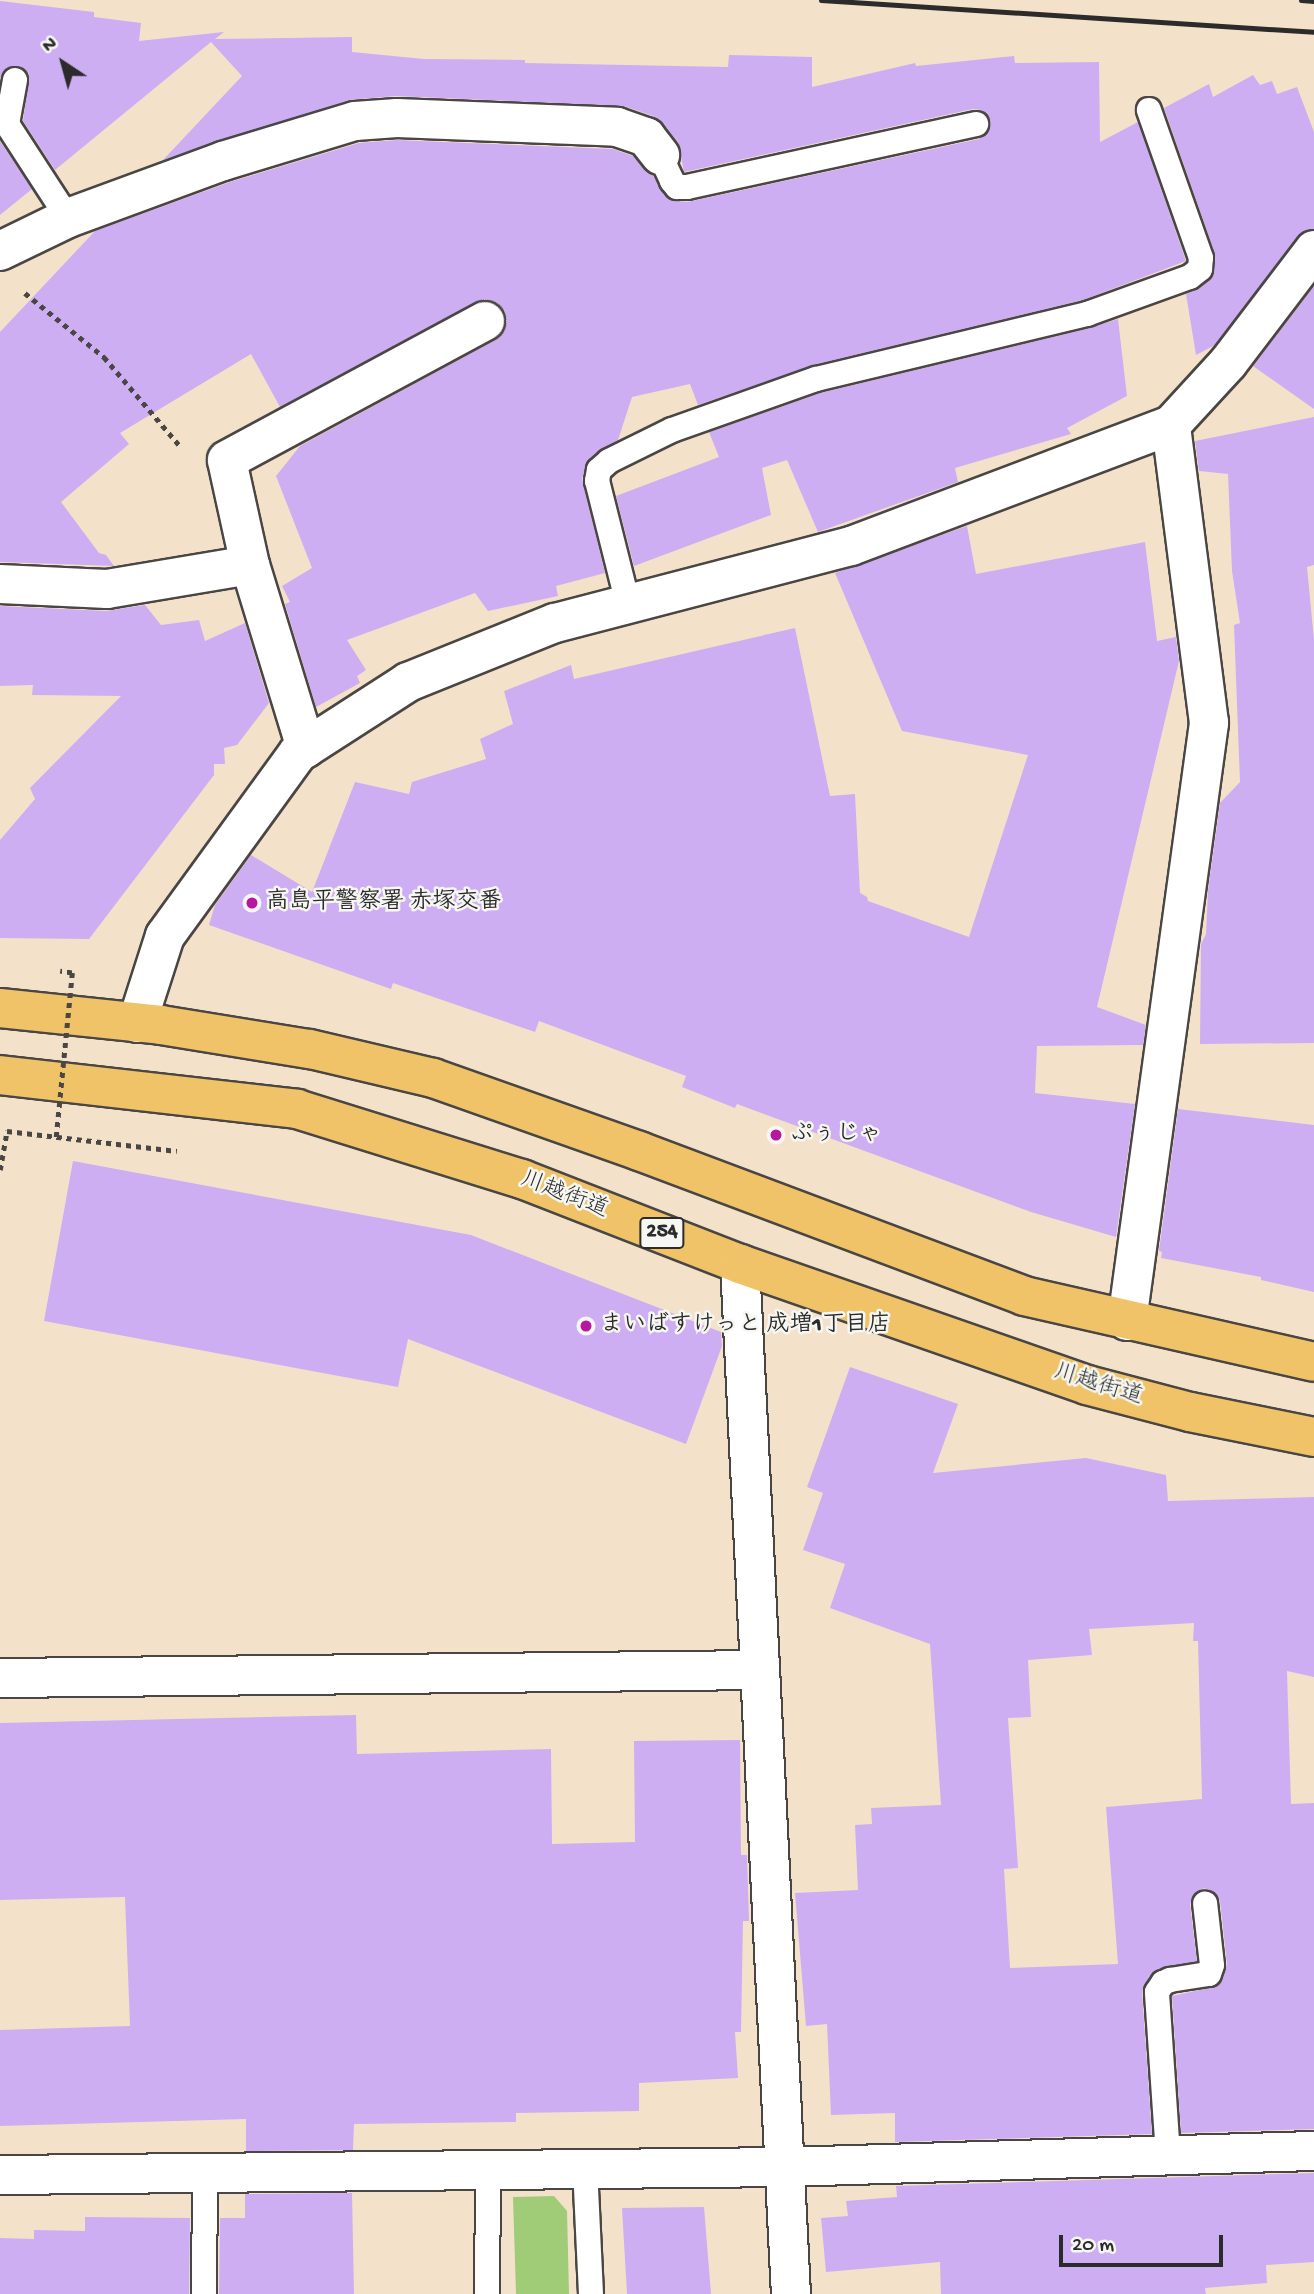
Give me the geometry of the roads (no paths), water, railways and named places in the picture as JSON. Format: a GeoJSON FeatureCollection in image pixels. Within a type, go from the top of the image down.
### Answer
{"type":"FeatureCollection","features":[{"type":"Feature","properties":{"kind":"highway"},"geometry":{"type":"LineString","coordinates":[[0,1008],[137,1023],[310,1049],[433,1078],[639,1151],[1024,1296],[1314,1362]]}},
{"type":"Feature","properties":{"kind":"highway","name":"川越街道"},"geometry":{"type":"LineString","coordinates":[[0,1075],[297,1109],[522,1179],[740,1264],[1087,1385],[1190,1412],[1314,1437]]}},
{"type":"Feature","properties":{"kind":"street"},"geometry":{"type":"LineString","coordinates":[[0,251],[68,218],[223,161],[355,121],[397,118],[617,127],[646,137],[660,155]]}},
{"type":"Feature","properties":{"kind":"street"},"geometry":{"type":"LineString","coordinates":[[137,1023],[165,936],[298,752],[408,682],[555,623],[851,546],[1171,425],[1228,363],[1314,250]]}},
{"type":"Feature","properties":{"kind":"street"},"geometry":{"type":"LineString","coordinates":[[306,748],[250,565],[226,460],[485,321]]}},
{"type":"Feature","properties":{"kind":"street"},"geometry":{"type":"LineString","coordinates":[[1127,1321],[1209,723],[1171,425]]}},
{"type":"Feature","properties":{"kind":"street"},"geometry":{"type":"LineString","coordinates":[[0,584],[107,589],[250,565]]}},
{"type":"Feature","properties":{"kind":"street"},"geometry":{"type":"LineString","coordinates":[[740,1264],[758,1670],[791,2294]]}},
{"type":"Feature","properties":{"kind":"street"},"geometry":{"type":"LineString","coordinates":[[0,1678],[758,1670]]}},
{"type":"Feature","properties":{"kind":"street"},"geometry":{"type":"LineString","coordinates":[[0,2175],[786,2167],[1314,2151]]}},
{"type":"Feature","properties":{"kind":"lane"},"geometry":{"type":"LineString","coordinates":[[15,80],[7,124],[68,218]]}},
{"type":"Feature","properties":{"kind":"lane"},"geometry":{"type":"LineString","coordinates":[[628,604],[597,481],[599,470],[609,461],[672,430],[816,379],[1087,314],[1190,277],[1200,270],[1202,258],[1149,110]]}},
{"type":"Feature","properties":{"kind":"lane"},"geometry":{"type":"LineString","coordinates":[[660,155],[677,187],[687,187],[976,124]]}},
{"type":"Feature","properties":{"kind":"lane"},"geometry":{"type":"LineString","coordinates":[[1168,2155],[1157,1992],[1163,1983],[1170,1980],[1209,1974],[1212,1965],[1205,1903]]}},
{"type":"Feature","properties":{"kind":"lane"},"geometry":{"type":"LineString","coordinates":[[585,2167],[591,2294]]}},
{"type":"Feature","properties":{"kind":"lane"},"geometry":{"type":"LineString","coordinates":[[487,2294],[488,2169]]}},
{"type":"Feature","properties":{"kind":"lane"},"geometry":{"type":"LineString","coordinates":[[204,2294],[205,2171]]}},
{"type":"Feature","properties":{"kind":"railway"},"geometry":{"type":"LineString","coordinates":[[821,0],[1314,32]]}},
{"type":"Feature","properties":{"kind":"railway"},"geometry":{"type":"LineString","coordinates":[[1301,0],[1314,1]]}},
{"type":"Feature","properties":{"kind":"place","name":"高島平警察署 赤塚交番"},"geometry":{"type":"Point","coordinates":[252,903]}},
{"type":"Feature","properties":{"kind":"place","name":"ぷぅじゃ"},"geometry":{"type":"Point","coordinates":[776,1135]}},
{"type":"Feature","properties":{"kind":"place","name":"まいばすけっと 成増1丁目店"},"geometry":{"type":"Point","coordinates":[586,1326]}}]}
